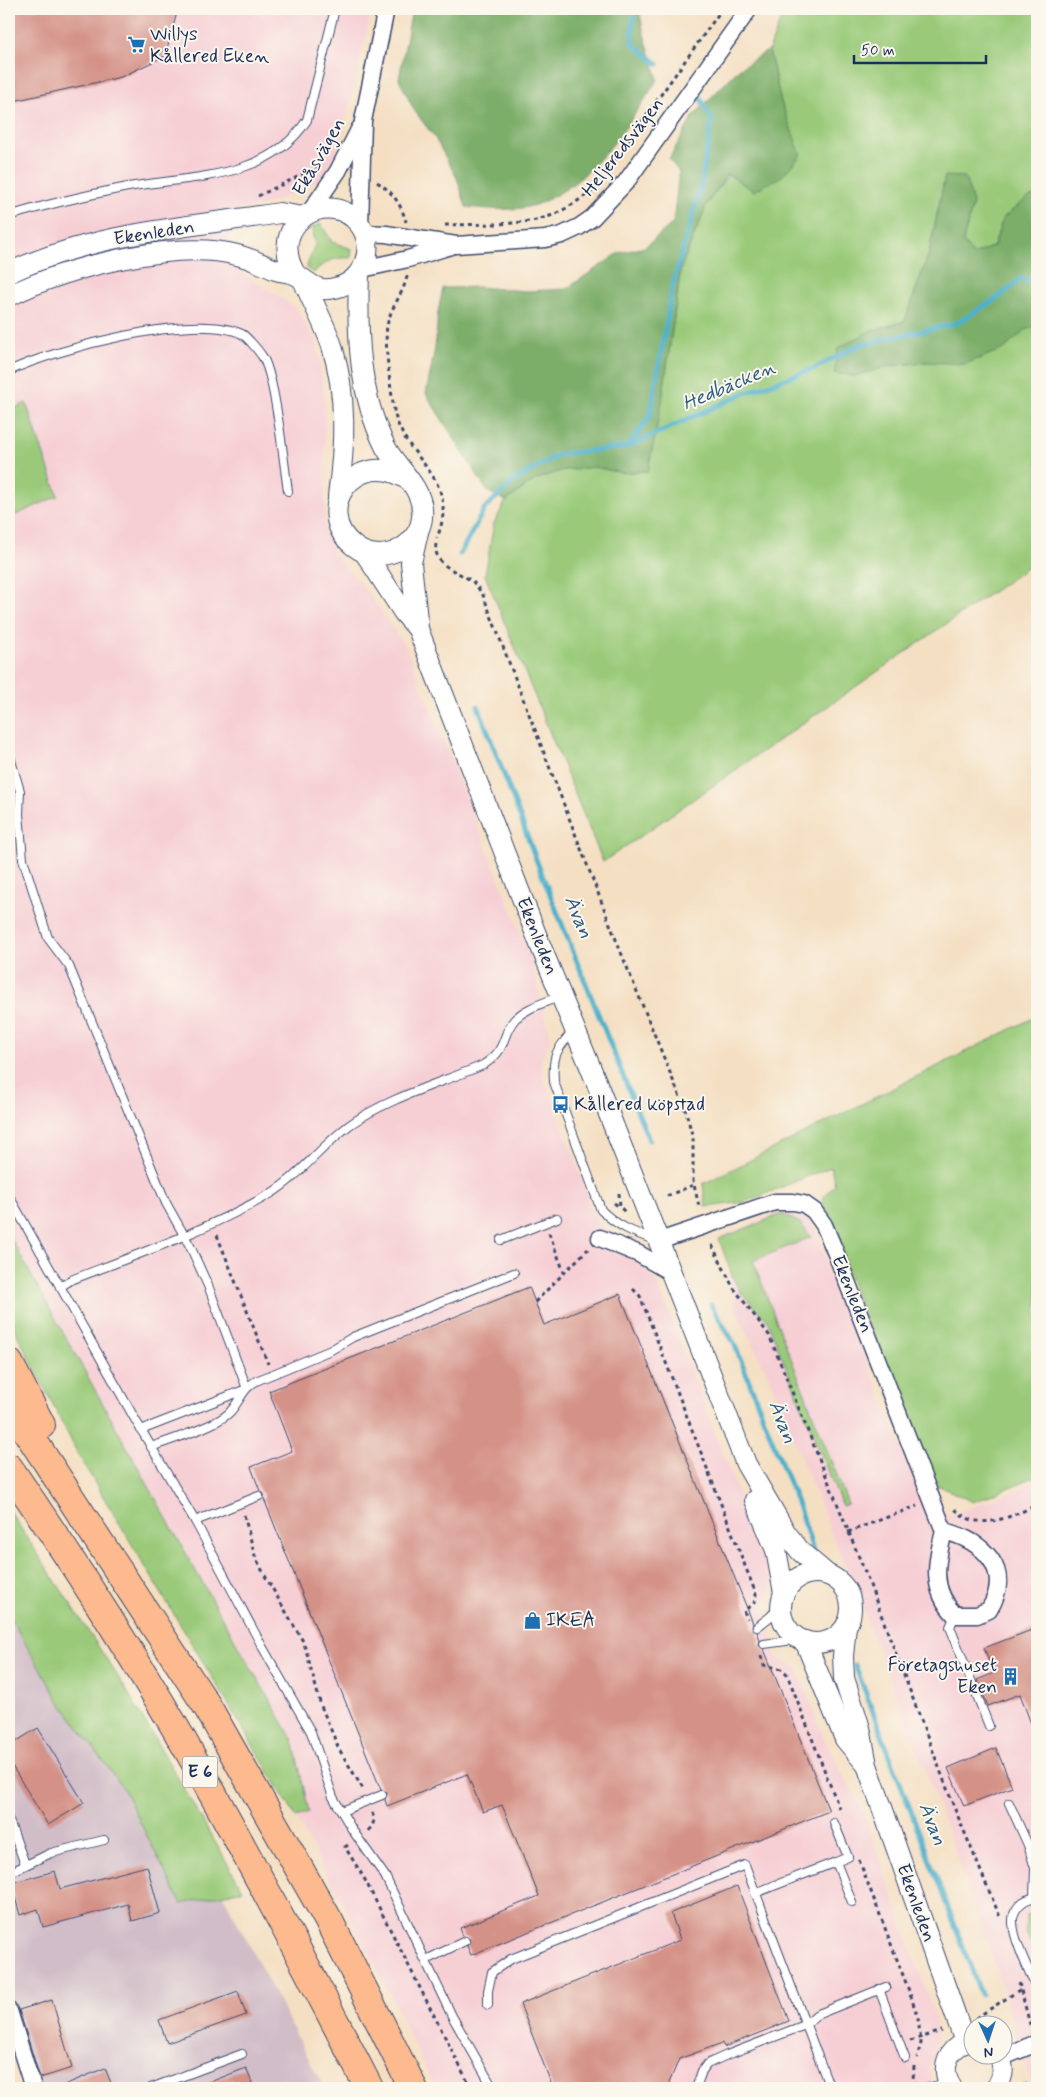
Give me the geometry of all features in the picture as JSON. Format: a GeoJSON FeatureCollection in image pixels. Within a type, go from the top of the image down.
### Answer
{"type":"FeatureCollection","features":[{"type":"Feature","properties":{"kind":"highway"},"geometry":{"type":"LineString","coordinates":[[9,1363],[103,1544]]}},
{"type":"Feature","properties":{"kind":"highway","name":"E 6"},"geometry":{"type":"LineString","coordinates":[[9,1404],[103,1544],[207,1706],[330,1923],[413,2088]]}},
{"type":"Feature","properties":{"kind":"highway","name":"E 6"},"geometry":{"type":"LineString","coordinates":[[9,1468],[72,1561],[175,1728],[293,1938],[369,2088]]}},
{"type":"Feature","properties":{"kind":"street","name":"Ekåsvägen"},"geometry":{"type":"LineString","coordinates":[[362,230],[363,121],[386,9]]}},
{"type":"Feature","properties":{"kind":"street","name":"Heljeredsvägen"},"geometry":{"type":"LineString","coordinates":[[360,271],[456,245],[545,239],[562,235],[592,218],[626,182],[749,9]]}},
{"type":"Feature","properties":{"kind":"street","name":"Ekåsvägen"},"geometry":{"type":"LineString","coordinates":[[306,215],[338,171],[363,121]]}},
{"type":"Feature","properties":{"kind":"street","name":"Ekenleden"},"geometry":{"type":"LineString","coordinates":[[9,273],[34,261],[96,243],[280,213],[306,215],[323,209],[336,210],[349,215],[362,230]]}},
{"type":"Feature","properties":{"kind":"street"},"geometry":{"type":"LineString","coordinates":[[306,215],[292,229],[287,244],[287,255],[332,345],[344,410],[345,435],[336,514],[339,527],[345,538],[354,547],[365,553],[378,555],[390,554],[411,542],[418,532],[422,516],[421,500],[386,448],[374,418],[361,369],[357,323],[360,271],[367,250],[362,230]]}},
{"type":"Feature","properties":{"kind":"street","name":"Heljeredsvägen"},"geometry":{"type":"LineString","coordinates":[[362,230],[456,245]]}},
{"type":"Feature","properties":{"kind":"street","name":"Ekenleden"},"geometry":{"type":"LineString","coordinates":[[9,296],[37,283],[117,260],[172,251],[206,251],[235,254],[300,278],[313,287],[333,289],[343,286],[360,271]]}},
{"type":"Feature","properties":{"kind":"street"},"geometry":{"type":"LineString","coordinates":[[338,502],[342,490],[351,480],[362,473],[374,469],[387,470],[399,474],[410,481]]}},
{"type":"Feature","properties":{"kind":"street","name":"Ekenleden"},"geometry":{"type":"LineString","coordinates":[[418,532],[411,563],[418,629],[537,938],[562,995],[646,1213],[660,1241],[746,1464],[754,1498],[776,1550],[783,1597],[782,1616],[786,1626],[803,1640],[845,1739],[867,1765]]}},
{"type":"Feature","properties":{"kind":"street","name":"Ekenleden"},"geometry":{"type":"LineString","coordinates":[[365,553],[404,613],[418,629]]}},
{"type":"Feature","properties":{"kind":"street","name":"Ekenleden"},"geometry":{"type":"LineString","coordinates":[[660,1241],[775,1202],[798,1203],[814,1211],[827,1233],[944,1531]]}},
{"type":"Feature","properties":{"kind":"street"},"geometry":{"type":"LineString","coordinates":[[600,1238],[639,1254],[672,1273]]}},
{"type":"Feature","properties":{"kind":"street","name":"Ekenleden"},"geometry":{"type":"LineString","coordinates":[[746,1464],[786,1533],[802,1552],[844,1587],[849,1596],[850,1617],[846,1626],[843,1656],[844,1678],[860,1728],[867,1765],[964,2027]]}},
{"type":"Feature","properties":{"kind":"street"},"geometry":{"type":"LineString","coordinates":[[944,1531],[972,1541],[985,1550],[994,1564],[999,1587],[989,1610],[977,1615],[954,1615],[944,1604],[937,1584],[938,1556],[944,1531]]}},
{"type":"Feature","properties":{"kind":"street"},"geometry":{"type":"LineString","coordinates":[[783,1597],[798,1578],[818,1573],[828,1575]]}},
{"type":"Feature","properties":{"kind":"street"},"geometry":{"type":"LineString","coordinates":[[803,1640],[823,1642],[839,1634],[846,1626]]}},
{"type":"Feature","properties":{"kind":"street"},"geometry":{"type":"LineString","coordinates":[[9,2011],[32,2088]]}},
{"type":"Feature","properties":{"kind":"street","name":"Ekenleden"},"geometry":{"type":"LineString","coordinates":[[950,2086],[945,2071],[947,2059],[954,2048],[964,2043]]}},
{"type":"Feature","properties":{"kind":"street"},"geometry":{"type":"LineString","coordinates":[[1014,2051],[1036,2043]]}},
{"type":"Feature","properties":{"kind":"street"},"geometry":{"type":"LineString","coordinates":[[996,2088],[1002,2076],[1000,2064]]}},
{"type":"Feature","properties":{"kind":"lane"},"geometry":{"type":"LineString","coordinates":[[9,216],[37,207],[119,189],[218,175],[255,163],[282,149],[298,134],[307,120],[335,9]]}},
{"type":"Feature","properties":{"kind":"lane"},"geometry":{"type":"LineString","coordinates":[[9,371],[22,365],[115,338],[185,327],[220,328],[243,335],[263,358],[270,378],[288,491]]}},
{"type":"Feature","properties":{"kind":"lane"},"geometry":{"type":"LineString","coordinates":[[9,754],[20,791],[18,814],[22,859],[48,938],[69,966],[166,1203],[184,1234],[209,1288],[245,1388]]}},
{"type":"Feature","properties":{"kind":"lane"},"geometry":{"type":"LineString","coordinates":[[60,1287],[71,1280],[184,1234],[270,1194],[294,1177],[326,1143],[371,1111],[495,1058],[503,1046],[514,1020],[526,1010],[562,995]]}},
{"type":"Feature","properties":{"kind":"lane"},"geometry":{"type":"LineString","coordinates":[[575,1029],[556,1050],[552,1063],[554,1082],[601,1210],[614,1222],[632,1232],[660,1241]]}},
{"type":"Feature","properties":{"kind":"lane"},"geometry":{"type":"LineString","coordinates":[[9,1196],[141,1430],[196,1521],[262,1648],[311,1732],[333,1797],[385,1876],[452,2016],[493,2088]]}},
{"type":"Feature","properties":{"kind":"lane"},"geometry":{"type":"LineString","coordinates":[[501,1240],[557,1218]]}},
{"type":"Feature","properties":{"kind":"lane"},"geometry":{"type":"LineString","coordinates":[[141,1430],[332,1350],[353,1337],[514,1273]]}},
{"type":"Feature","properties":{"kind":"lane"},"geometry":{"type":"LineString","coordinates":[[151,1447],[211,1423],[229,1413],[245,1388]]}},
{"type":"Feature","properties":{"kind":"lane"},"geometry":{"type":"LineString","coordinates":[[196,1521],[260,1496]]}},
{"type":"Feature","properties":{"kind":"lane"},"geometry":{"type":"LineString","coordinates":[[757,1627],[771,1616],[783,1597]]}},
{"type":"Feature","properties":{"kind":"lane"},"geometry":{"type":"LineString","coordinates":[[954,1615],[950,1627],[989,1726]]}},
{"type":"Feature","properties":{"kind":"lane"},"geometry":{"type":"LineString","coordinates":[[761,1646],[803,1640]]}},
{"type":"Feature","properties":{"kind":"lane"},"geometry":{"type":"LineString","coordinates":[[342,1812],[382,1795]]}},
{"type":"Feature","properties":{"kind":"lane"},"geometry":{"type":"LineString","coordinates":[[1009,1803],[1028,1845],[1035,1868],[1035,1898],[1025,1900],[1018,1906],[1013,1923],[1037,1990]]}},
{"type":"Feature","properties":{"kind":"lane"},"geometry":{"type":"LineString","coordinates":[[9,1821],[25,1864]]}},
{"type":"Feature","properties":{"kind":"lane"},"geometry":{"type":"LineString","coordinates":[[755,1894],[848,1857],[834,1823]]}},
{"type":"Feature","properties":{"kind":"lane"},"geometry":{"type":"LineString","coordinates":[[9,1873],[51,1853],[104,1840]]}},
{"type":"Feature","properties":{"kind":"lane"},"geometry":{"type":"LineString","coordinates":[[836,1862],[852,1902]]}},
{"type":"Feature","properties":{"kind":"lane"},"geometry":{"type":"LineString","coordinates":[[488,2005],[488,1991],[492,1972],[511,1959],[745,1865],[830,2088]]}},
{"type":"Feature","properties":{"kind":"lane"},"geometry":{"type":"LineString","coordinates":[[426,1960],[465,1941]]}},
{"type":"Feature","properties":{"kind":"lane"},"geometry":{"type":"LineString","coordinates":[[696,2088],[702,2071],[707,2064],[727,2054],[805,2025],[816,2015],[882,1988],[905,2058]]}},
{"type":"Feature","properties":{"kind":"lane"},"geometry":{"type":"LineString","coordinates":[[151,2088],[242,2054]]}},
{"type":"Feature","properties":{"kind":"lane"},"geometry":{"type":"LineString","coordinates":[[927,2088],[950,2086]]}},
{"type":"Feature","properties":{"kind":"path"},"geometry":{"type":"LineString","coordinates":[[439,225],[529,220],[548,216],[570,206],[593,190],[722,9]]}},
{"type":"Feature","properties":{"kind":"path"},"geometry":{"type":"LineString","coordinates":[[255,198],[316,168],[338,171]]}},
{"type":"Feature","properties":{"kind":"path"},"geometry":{"type":"LineString","coordinates":[[361,178],[374,180],[386,187],[400,204],[407,225],[414,225]]}},
{"type":"Feature","properties":{"kind":"path"},"geometry":{"type":"LineString","coordinates":[[408,259],[407,278],[387,326],[392,388],[395,412],[400,428],[438,483],[442,499],[443,524],[436,549],[438,558],[443,564],[472,582],[483,595],[620,950],[686,1112],[693,1138],[693,1185],[699,1206]]}},
{"type":"Feature","properties":{"kind":"path"},"geometry":{"type":"LineString","coordinates":[[667,1196],[693,1185]]}},
{"type":"Feature","properties":{"kind":"path"},"geometry":{"type":"LineString","coordinates":[[619,1192],[620,1207]]}},
{"type":"Feature","properties":{"kind":"path"},"geometry":{"type":"LineString","coordinates":[[608,1200],[626,1213]]}},
{"type":"Feature","properties":{"kind":"path"},"geometry":{"type":"LineString","coordinates":[[545,1223],[564,1272]]}},
{"type":"Feature","properties":{"kind":"path"},"geometry":{"type":"LineString","coordinates":[[216,1230],[269,1367]]}},
{"type":"Feature","properties":{"kind":"path"},"geometry":{"type":"LineString","coordinates":[[535,1302],[600,1238]]}},
{"type":"Feature","properties":{"kind":"path"},"geometry":{"type":"LineString","coordinates":[[712,1245],[733,1287],[769,1335],[865,1572],[954,1807],[1001,1920]]}},
{"type":"Feature","properties":{"kind":"path"},"geometry":{"type":"LineString","coordinates":[[633,1288],[640,1296],[756,1594],[755,1602],[744,1611],[747,1620]]}},
{"type":"Feature","properties":{"kind":"path"},"geometry":{"type":"LineString","coordinates":[[848,1532],[944,1496],[958,1512],[974,1520],[984,1522],[1007,1518],[1037,1506]]}},
{"type":"Feature","properties":{"kind":"path"},"geometry":{"type":"LineString","coordinates":[[241,1503],[255,1556],[304,1643],[327,1721],[338,1749],[364,1792]]}},
{"type":"Feature","properties":{"kind":"path"},"geometry":{"type":"LineString","coordinates":[[761,1646],[764,1665],[782,1668],[787,1674],[841,1814]]}},
{"type":"Feature","properties":{"kind":"path"},"geometry":{"type":"LineString","coordinates":[[366,1832],[373,1825],[375,1819],[371,1809]]}},
{"type":"Feature","properties":{"kind":"path"},"geometry":{"type":"LineString","coordinates":[[350,1843],[345,1847],[368,1885],[472,2088]]}},
{"type":"Feature","properties":{"kind":"path"},"geometry":{"type":"LineString","coordinates":[[856,1851],[918,2018],[922,2043],[913,2069],[913,2080]]}},
{"type":"Feature","properties":{"kind":"path"},"geometry":{"type":"LineString","coordinates":[[1018,1981],[1036,2043]]}},
{"type":"Feature","properties":{"kind":"shaded area"},"geometry":{"type":"Polygon","coordinates":[[[9,9],[372,9],[337,157],[324,178],[267,205],[229,211],[231,266],[295,307],[316,341],[325,396],[325,523],[334,554],[370,595],[406,648],[531,959],[551,1039],[541,1059],[543,1076],[584,1184],[590,1208],[606,1233],[639,1247],[633,1260],[649,1273],[658,1285],[773,1583],[763,1609],[777,1658],[797,1667],[824,1739],[863,1811],[934,2014],[938,2042],[929,2068],[935,2088],[435,2088],[379,1972],[296,1817],[309,1812],[293,1740],[218,1611],[9,1235],[9,9]]]}},
{"type":"Feature","properties":{"kind":"shaded area"},"geometry":{"type":"Polygon","coordinates":[[[796,1211],[810,1220],[928,1513],[949,1516],[1037,1482],[1037,2088],[1033,2088],[1014,2026],[1014,2014],[1010,2014],[993,1958],[917,1747],[769,1377],[737,1312],[723,1237],[778,1212],[796,1211]]]}},
{"type":"Feature","properties":{"kind":"shaded area"},"geometry":{"type":"Polygon","coordinates":[[[9,1616],[60,1702],[123,1788],[181,1904],[223,1895],[324,2088],[38,2088],[9,1994],[9,1616]]]}},
{"type":"Feature","properties":{"kind":"green space"},"geometry":{"type":"Polygon","coordinates":[[[412,9],[639,9],[644,34],[658,79],[620,135],[606,152],[591,169],[555,196],[535,205],[518,209],[466,207],[457,178],[435,138],[414,110],[399,79],[412,9]]]}},
{"type":"Feature","properties":{"kind":"green space"},"geometry":{"type":"Polygon","coordinates":[[[785,9],[1037,9],[1037,195],[1027,199],[1003,218],[994,246],[973,255],[963,241],[973,203],[965,178],[945,177],[929,253],[905,321],[870,331],[834,372],[855,376],[889,366],[1004,349],[1025,330],[1037,326],[1037,561],[603,862],[485,575],[494,523],[506,501],[535,480],[563,470],[595,467],[622,473],[662,401],[681,267],[707,204],[781,102],[769,50],[785,9]]]}},
{"type":"Feature","properties":{"kind":"green space"},"geometry":{"type":"Polygon","coordinates":[[[769,50],[781,102],[801,155],[782,176],[754,191],[727,174],[707,204],[681,267],[662,401],[648,471],[622,473],[595,467],[563,470],[535,480],[506,501],[487,491],[426,394],[435,348],[438,312],[443,288],[478,287],[526,291],[566,289],[619,253],[645,247],[673,223],[679,172],[669,159],[694,115],[739,69],[769,50]]]}},
{"type":"Feature","properties":{"kind":"green space"},"geometry":{"type":"Polygon","coordinates":[[[945,176],[965,177],[973,203],[963,241],[973,255],[994,246],[1003,218],[1027,198],[1037,195],[1037,326],[1025,330],[1004,349],[965,364],[926,362],[889,366],[855,376],[834,373],[838,348],[870,331],[905,321],[929,253],[945,176]]]}},
{"type":"Feature","properties":{"kind":"green space"},"geometry":{"type":"Polygon","coordinates":[[[321,224],[332,242],[352,249],[351,258],[340,258],[330,261],[322,265],[314,273],[306,268],[315,245],[311,228],[321,224]]]}},
{"type":"Feature","properties":{"kind":"green space"},"geometry":{"type":"Polygon","coordinates":[[[26,403],[58,496],[9,518],[9,411],[26,403]]]}},
{"type":"Feature","properties":{"kind":"green space"},"geometry":{"type":"Polygon","coordinates":[[[1037,1016],[1037,1476],[973,1502],[927,1480],[825,1214],[823,1197],[835,1185],[831,1167],[745,1202],[706,1207],[703,1184],[1037,1016]]]}},
{"type":"Feature","properties":{"kind":"green space"},"geometry":{"type":"Polygon","coordinates":[[[782,1214],[800,1223],[811,1237],[753,1261],[848,1504],[842,1506],[767,1320],[741,1293],[733,1278],[719,1239],[782,1214]]]}},
{"type":"Feature","properties":{"kind":"green space"},"geometry":{"type":"Polygon","coordinates":[[[9,1235],[218,1611],[293,1740],[309,1812],[296,1817],[80,1458],[9,1318],[9,1235]]]}},
{"type":"Feature","properties":{"kind":"green space"},"geometry":{"type":"Polygon","coordinates":[[[9,1510],[124,1686],[243,1890],[181,1904],[123,1788],[60,1702],[9,1616],[9,1510]]]}},
{"type":"Feature","properties":{"kind":"green space"},"geometry":{"type":"Polygon","coordinates":[[[1037,1910],[1037,1961],[1026,1932],[1026,1916],[1037,1910]]]}},
{"type":"Feature","properties":{"kind":"building"},"geometry":{"type":"Polygon","coordinates":[[[9,9],[178,9],[165,56],[121,77],[9,102],[9,9]]]}},
{"type":"Feature","properties":{"kind":"building","name":"IKEA"},"geometry":{"type":"Polygon","coordinates":[[[529,1287],[544,1325],[620,1294],[753,1623],[752,1628],[757,1632],[760,1640],[759,1645],[764,1649],[829,1811],[471,1955],[467,1946],[470,1939],[463,1936],[460,1928],[539,1896],[502,1805],[483,1812],[467,1774],[387,1806],[385,1800],[387,1792],[381,1790],[264,1499],[264,1494],[260,1491],[251,1467],[292,1451],[269,1391],[529,1287]]]}},
{"type":"Feature","properties":{"kind":"building","name":"Företagshuset Eken"},"geometry":{"type":"Polygon","coordinates":[[[1037,1628],[1036,1737],[1020,1694],[988,1706],[977,1680],[994,1673],[984,1648],[1037,1628]]]}},
{"type":"Feature","properties":{"kind":"building"},"geometry":{"type":"Polygon","coordinates":[[[38,1728],[84,1803],[48,1825],[9,1761],[9,1746],[38,1728]]]}},
{"type":"Feature","properties":{"kind":"building"},"geometry":{"type":"Polygon","coordinates":[[[996,1748],[1012,1787],[964,1806],[948,1768],[996,1748]]]}},
{"type":"Feature","properties":{"kind":"building"},"geometry":{"type":"Polygon","coordinates":[[[147,1866],[160,1913],[132,1921],[128,1904],[43,1927],[38,1909],[20,1915],[11,1883],[55,1871],[60,1889],[147,1866]]]}},
{"type":"Feature","properties":{"kind":"building"},"geometry":{"type":"Polygon","coordinates":[[[737,1886],[789,2021],[724,2047],[722,2043],[679,2059],[667,2088],[553,2088],[520,2004],[680,1940],[671,1913],[737,1886]]]}},
{"type":"Feature","properties":{"kind":"building"},"geometry":{"type":"Polygon","coordinates":[[[238,1991],[246,2015],[167,2043],[159,2020],[238,1991]]]}},
{"type":"Feature","properties":{"kind":"building"},"geometry":{"type":"Polygon","coordinates":[[[52,2000],[72,2068],[40,2078],[19,2010],[52,2000]]]}},
{"type":"Feature","properties":{"kind":"building"},"geometry":{"type":"Polygon","coordinates":[[[105,2068],[113,2088],[57,2088],[105,2068]]]}},
{"type":"Feature","properties":{"kind":"building"},"geometry":{"type":"Polygon","coordinates":[[[246,2068],[254,2088],[197,2088],[197,2087],[246,2068]]]}},
{"type":"Feature","properties":{"kind":"waterway"},"geometry":{"type":"LineString","coordinates":[[634,9],[632,43],[658,64]]}},
{"type":"Feature","properties":{"kind":"waterway"},"geometry":{"type":"LineString","coordinates":[[628,446],[650,416],[673,284],[701,186],[712,119],[699,96]]}},
{"type":"Feature","properties":{"kind":"waterway","name":"Hedbäcken"},"geometry":{"type":"LineString","coordinates":[[460,554],[485,508],[515,480],[560,454],[627,447],[745,393],[815,368],[859,345],[957,323],[999,297],[1021,279],[1037,280]]}},
{"type":"Feature","properties":{"kind":"waterway","name":"Ävan"},"geometry":{"type":"LineString","coordinates":[[478,706],[539,867],[649,1140]]}},
{"type":"Feature","properties":{"kind":"waterway","name":"Ävan"},"geometry":{"type":"LineString","coordinates":[[711,1305],[734,1343],[799,1508],[814,1553]]}},
{"type":"Feature","properties":{"kind":"waterway","name":"Ävan"},"geometry":{"type":"LineString","coordinates":[[855,1665],[981,1994]]}},
{"type":"Feature","properties":{"kind":"railway"},"geometry":{"type":"LineString","coordinates":[[9,2083],[10,2088]]}},
{"type":"Feature","properties":{"kind":"place","name":"Willys Kållered Eken"},"geometry":{"type":"Point","coordinates":[136,45]}},
{"type":"Feature","properties":{"kind":"place","name":"Kållered köpstad"},"geometry":{"type":"Point","coordinates":[560,1104]}},
{"type":"Feature","properties":{"kind":"place","name":"IKEA"},"geometry":{"type":"Point","coordinates":[532,1620]}},
{"type":"Feature","properties":{"kind":"place","name":"Företagshuset Eken"},"geometry":{"type":"Point","coordinates":[1011,1676]}}]}
